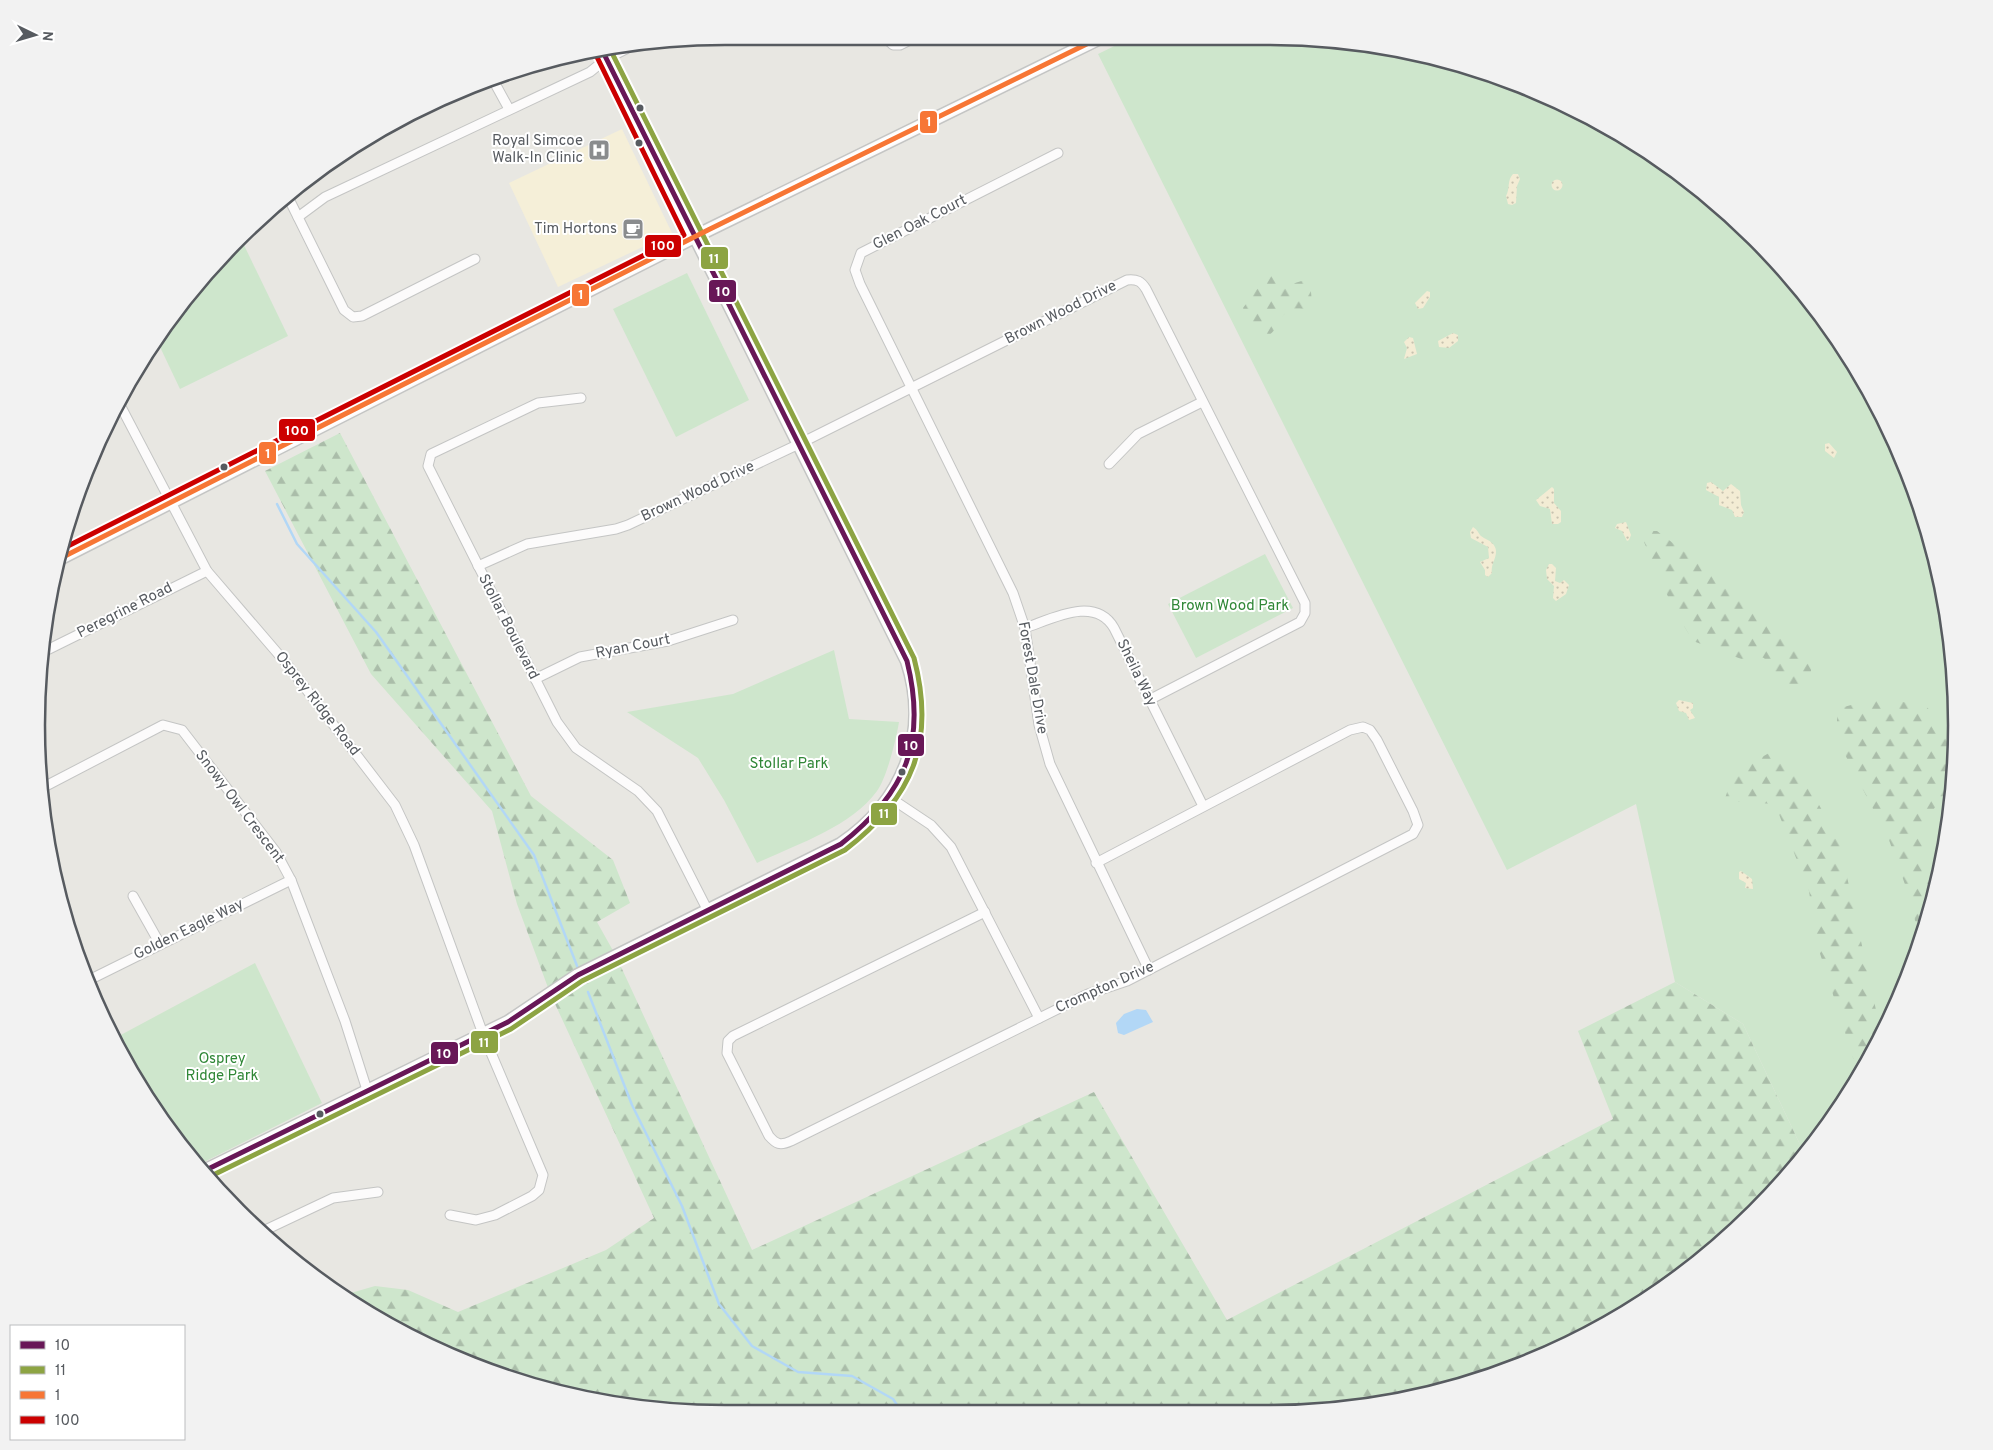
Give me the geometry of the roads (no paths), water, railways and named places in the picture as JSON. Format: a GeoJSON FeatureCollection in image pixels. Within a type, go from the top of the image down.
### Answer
{"type":"FeatureCollection","features":[{"type":"Feature","properties":{"kind":"street"},"geometry":{"type":"LineString","coordinates":[[67,555],[694,238],[1086,45]]}},
{"type":"Feature","properties":{"kind":"street"},"geometry":{"type":"LineString","coordinates":[[210,1168],[519,1016],[578,975],[841,844],[868,823],[889,797],[908,762],[914,734],[915,704],[912,677],[906,661],[604,56]]}},
{"type":"Feature","properties":{"kind":"street"},"geometry":{"type":"LineString","coordinates":[[298,216],[325,197],[590,72],[604,56]]}},
{"type":"Feature","properties":{"kind":"street"},"geometry":{"type":"LineString","coordinates":[[496,85],[509,109]]}},
{"type":"Feature","properties":{"kind":"street","name":"Glen Oak Court"},"geometry":{"type":"LineString","coordinates":[[912,388],[860,284],[856,270],[861,253],[1058,153]]}},
{"type":"Feature","properties":{"kind":"street"},"geometry":{"type":"LineString","coordinates":[[291,203],[344,310],[354,317],[362,316],[475,259]]}},
{"type":"Feature","properties":{"kind":"street","name":"Brown Wood Drive"},"geometry":{"type":"LineString","coordinates":[[478,566],[527,544],[616,529],[628,525],[798,444],[1127,280],[1135,280],[1142,282],[1146,289],[1305,603],[1305,613],[1300,622],[1149,700]]}},
{"type":"Feature","properties":{"kind":"street","name":"Forest Dale Drive"},"geometry":{"type":"LineString","coordinates":[[912,388],[1005,574],[1025,628],[1039,726],[1045,748],[1057,781],[1149,970]]}},
{"type":"Feature","properties":{"kind":"street","name":"Stollar Boulevard"},"geometry":{"type":"LineString","coordinates":[[581,398],[538,403],[431,454],[428,466],[557,722],[576,748],[638,791],[656,811],[708,911]]}},
{"type":"Feature","properties":{"kind":"street"},"geometry":{"type":"LineString","coordinates":[[1109,464],[1138,434],[1202,402]]}},
{"type":"Feature","properties":{"kind":"street","name":"Osprey Ridge Road"},"geometry":{"type":"LineString","coordinates":[[123,410],[207,570],[286,663],[395,805],[417,851],[483,1034],[540,1166],[542,1183],[539,1190],[532,1196],[495,1215],[476,1220],[450,1215]]}},
{"type":"Feature","properties":{"kind":"street","name":"Peregrine Road"},"geometry":{"type":"LineString","coordinates":[[50,649],[207,570]]}},
{"type":"Feature","properties":{"kind":"street","name":"Sheila Way"},"geometry":{"type":"LineString","coordinates":[[1025,628],[1087,610],[1105,616],[1114,628],[1203,806]]}},
{"type":"Feature","properties":{"kind":"street","name":"Ryan Court"},"geometry":{"type":"LineString","coordinates":[[536,679],[580,657],[668,642],[733,620]]}},
{"type":"Feature","properties":{"kind":"street","name":"Snowy Owl Crescent"},"geometry":{"type":"LineString","coordinates":[[48,785],[163,725],[182,730],[276,852],[291,880],[345,1021],[367,1090]]}},
{"type":"Feature","properties":{"kind":"street","name":"Crompton Drive"},"geometry":{"type":"LineString","coordinates":[[985,912],[734,1036],[728,1041],[726,1047],[739,1077],[769,1136],[775,1143],[783,1144],[1088,994],[1127,981],[1413,834],[1418,825],[1414,811],[1377,740],[1370,730],[1363,727],[1350,730],[1096,862]]}},
{"type":"Feature","properties":{"kind":"street"},"geometry":{"type":"LineString","coordinates":[[889,797],[942,834],[957,855],[1039,1018]]}},
{"type":"Feature","properties":{"kind":"street","name":"Golden Eagle Way"},"geometry":{"type":"LineString","coordinates":[[94,977],[291,880]]}},
{"type":"Feature","properties":{"kind":"street"},"geometry":{"type":"LineString","coordinates":[[133,896],[160,944]]}},
{"type":"Feature","properties":{"kind":"street"},"geometry":{"type":"LineString","coordinates":[[269,1228],[333,1198],[378,1192]]}},
{"type":"Feature","properties":{"kind":"water"},"geometry":{"type":"Polygon","coordinates":[[[1137,1009],[1146,1010],[1153,1022],[1124,1035],[1118,1033],[1116,1023],[1124,1014],[1137,1009]]]}},
{"type":"Feature","properties":{"kind":"waterway"},"geometry":{"type":"LineString","coordinates":[[277,504],[297,544],[376,632],[534,855],[579,971]]}},
{"type":"Feature","properties":{"kind":"waterway"},"geometry":{"type":"LineString","coordinates":[[588,992],[632,1105],[682,1206],[719,1304],[752,1346],[798,1372],[852,1376],[893,1399],[897,1405]]}},
{"type":"Feature","properties":{"kind":"place","name":"Royal Simcoe Walk-In Clinic"},"geometry":{"type":"Point","coordinates":[599,150]}},
{"type":"Feature","properties":{"kind":"place","name":"Tim Hortons"},"geometry":{"type":"Point","coordinates":[633,229]}},
{"type":"Feature","properties":{"kind":"park label","name":"Brown Wood Park"},"geometry":{"type":"Point","coordinates":[1230,606]}},
{"type":"Feature","properties":{"kind":"park label","name":"Stollar Park"},"geometry":{"type":"Point","coordinates":[789,764]}},
{"type":"Feature","properties":{"kind":"park label","name":"Osprey Ridge Park"},"geometry":{"type":"Point","coordinates":[222,1068]}}]}
